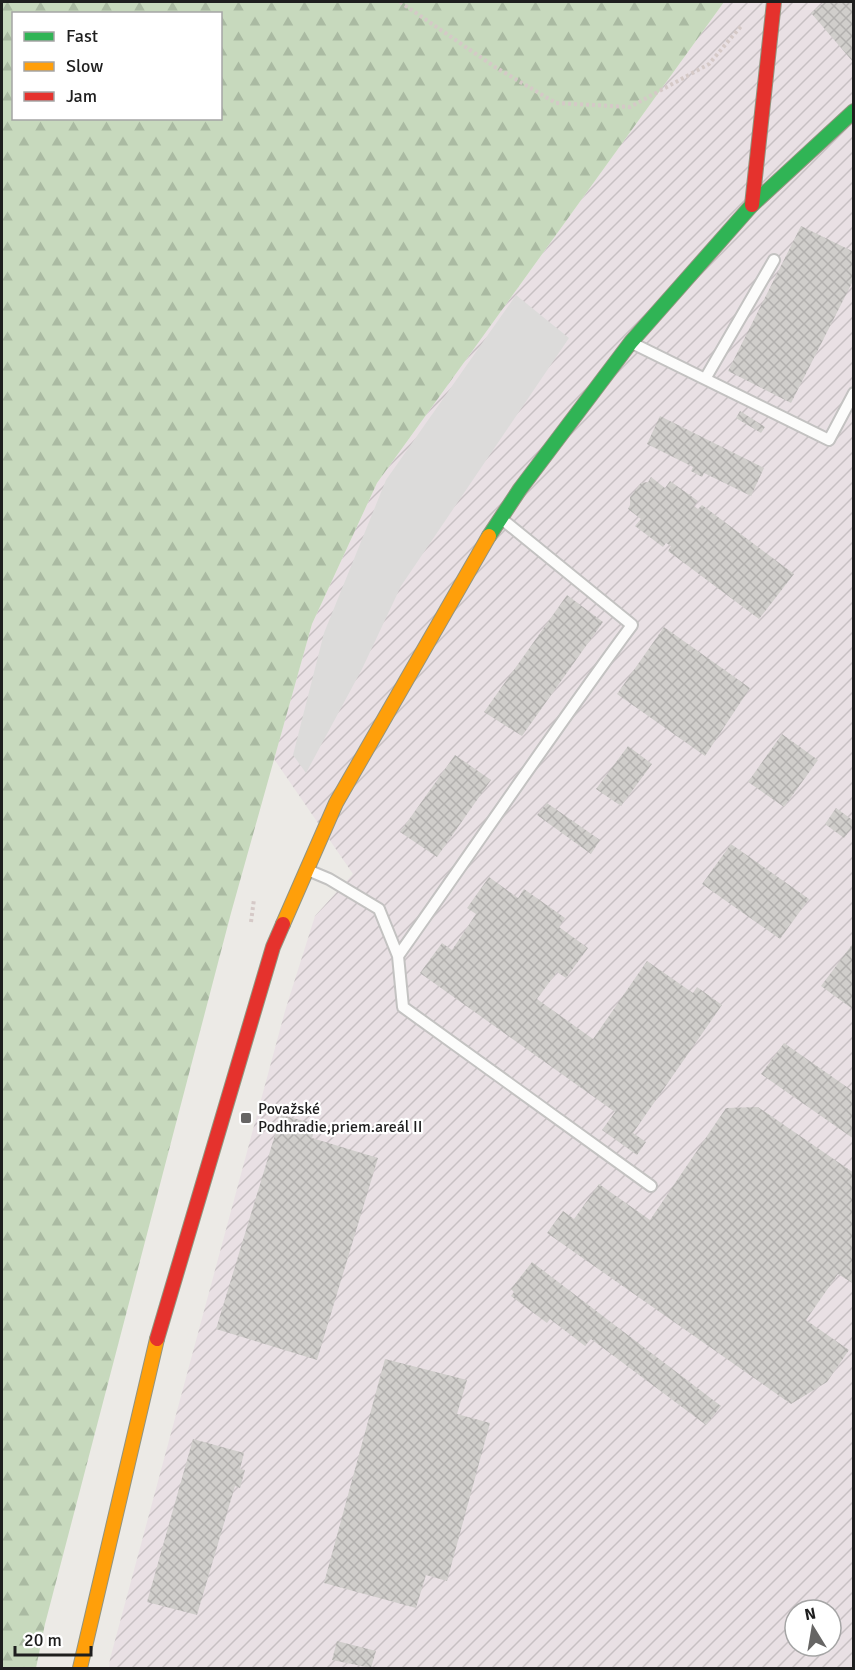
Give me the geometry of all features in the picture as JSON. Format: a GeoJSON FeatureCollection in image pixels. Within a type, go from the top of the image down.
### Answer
{"type":"FeatureCollection","features":[{"type":"Feature","properties":{"kind":"main road"},"geometry":{"type":"LineString","coordinates":[[752,205],[774,2]]}},
{"type":"Feature","properties":{"kind":"main road"},"geometry":{"type":"LineString","coordinates":[[80,1668],[152,1355],[273,947],[336,803],[500,518],[527,480],[631,342],[752,205],[854,111]]}},
{"type":"Feature","properties":{"kind":"lane"},"geometry":{"type":"LineString","coordinates":[[705,379],[774,260]]}},
{"type":"Feature","properties":{"kind":"lane"},"geometry":{"type":"LineString","coordinates":[[631,342],[829,440],[854,393]]}},
{"type":"Feature","properties":{"kind":"lane"},"geometry":{"type":"LineString","coordinates":[[398,956],[496,819],[579,696],[632,625],[500,518]]}},
{"type":"Feature","properties":{"kind":"lane"},"geometry":{"type":"LineString","coordinates":[[308,870],[329,879],[379,909],[398,956],[403,1007],[651,1186]]}},
{"type":"Feature","properties":{"kind":"path"},"geometry":{"type":"LineString","coordinates":[[400,2],[495,67],[556,103],[609,106],[630,107],[709,64],[747,19]]}},
{"type":"Feature","properties":{"kind":"path"},"geometry":{"type":"LineString","coordinates":[[250,930],[254,899]]}},
{"type":"Feature","properties":{"kind":"shaded area"},"geometry":{"type":"Polygon","coordinates":[[[724,2],[853,2],[853,1668],[109,1668],[285,1011],[315,916],[353,874],[274,759],[312,624],[377,483],[724,2]]]}},
{"type":"Feature","properties":{"kind":"shaded area"},"geometry":{"type":"Polygon","coordinates":[[[516,295],[569,338],[401,586],[362,669],[306,773],[293,755],[324,633],[386,480],[516,295]]]}},
{"type":"Feature","properties":{"kind":"green space"},"geometry":{"type":"Polygon","coordinates":[[[2,2],[724,2],[377,483],[312,624],[231,913],[45,1624],[36,1668],[2,1668],[2,2]]]}},
{"type":"Feature","properties":{"kind":"building"},"geometry":{"type":"Polygon","coordinates":[[[825,2],[854,2],[854,63],[811,13],[825,2]]]}},
{"type":"Feature","properties":{"kind":"building"},"geometry":{"type":"Polygon","coordinates":[[[801,226],[854,252],[854,279],[791,403],[728,371],[801,226]]]}},
{"type":"Feature","properties":{"kind":"building"},"geometry":{"type":"Polygon","coordinates":[[[740,411],[765,427],[761,433],[736,418],[740,411]]]}},
{"type":"Feature","properties":{"kind":"building"},"geometry":{"type":"Polygon","coordinates":[[[660,416],[764,468],[751,496],[704,473],[702,477],[691,471],[693,467],[647,444],[660,416]]]}},
{"type":"Feature","properties":{"kind":"building"},"geometry":{"type":"Polygon","coordinates":[[[651,477],[665,488],[670,481],[698,501],[694,506],[698,509],[702,505],[794,574],[759,619],[668,551],[671,546],[666,543],[663,547],[635,526],[641,519],[628,509],[630,497],[641,483],[648,482],[651,477]]]}},
{"type":"Feature","properties":{"kind":"building"},"geometry":{"type":"Polygon","coordinates":[[[567,595],[603,622],[522,736],[484,712],[567,595]]]}},
{"type":"Feature","properties":{"kind":"building"},"geometry":{"type":"Polygon","coordinates":[[[664,627],[750,688],[705,756],[617,694],[664,627]]]}},
{"type":"Feature","properties":{"kind":"building"},"geometry":{"type":"Polygon","coordinates":[[[782,734],[818,760],[784,807],[748,782],[782,734]]]}},
{"type":"Feature","properties":{"kind":"building"},"geometry":{"type":"Polygon","coordinates":[[[628,746],[652,764],[621,806],[596,789],[628,746]]]}},
{"type":"Feature","properties":{"kind":"building"},"geometry":{"type":"Polygon","coordinates":[[[455,755],[491,780],[437,857],[400,832],[455,755]]]}},
{"type":"Feature","properties":{"kind":"building"},"geometry":{"type":"Polygon","coordinates":[[[547,803],[600,840],[591,854],[537,815],[547,803]]]}},
{"type":"Feature","properties":{"kind":"building"},"geometry":{"type":"Polygon","coordinates":[[[836,808],[854,821],[854,825],[844,838],[825,824],[836,808]]]}},
{"type":"Feature","properties":{"kind":"building"},"geometry":{"type":"Polygon","coordinates":[[[731,844],[809,899],[780,939],[702,884],[731,844]]]}},
{"type":"Feature","properties":{"kind":"building"},"geometry":{"type":"Polygon","coordinates":[[[489,877],[518,898],[524,889],[565,918],[559,927],[588,948],[566,978],[557,972],[537,999],[593,1039],[647,961],[693,993],[697,987],[722,1005],[633,1133],[646,1142],[637,1155],[602,1130],[615,1112],[420,973],[442,943],[452,950],[476,914],[467,908],[489,877]]]}},
{"type":"Feature","properties":{"kind":"building"},"geometry":{"type":"Polygon","coordinates":[[[854,942],[854,1010],[821,986],[854,942]]]}},
{"type":"Feature","properties":{"kind":"building"},"geometry":{"type":"Polygon","coordinates":[[[784,1043],[854,1092],[854,1139],[761,1074],[784,1043]]]}},
{"type":"Feature","properties":{"kind":"building"},"geometry":{"type":"Polygon","coordinates":[[[758,1107],[854,1173],[854,1284],[838,1274],[806,1320],[849,1350],[827,1382],[791,1404],[547,1233],[563,1211],[574,1219],[599,1184],[650,1220],[726,1108],[758,1107]]]}},
{"type":"Feature","properties":{"kind":"building"},"geometry":{"type":"Polygon","coordinates":[[[281,1115],[316,1124],[312,1138],[378,1158],[317,1360],[216,1329],[281,1115]]]}},
{"type":"Feature","properties":{"kind":"building"},"geometry":{"type":"Polygon","coordinates":[[[532,1262],[721,1406],[706,1425],[591,1339],[585,1346],[550,1319],[547,1323],[511,1296],[514,1292],[511,1289],[532,1262]]]}},
{"type":"Feature","properties":{"kind":"building"},"geometry":{"type":"Polygon","coordinates":[[[385,1359],[467,1380],[457,1414],[490,1423],[447,1581],[426,1575],[416,1608],[324,1583],[385,1359]]]}},
{"type":"Feature","properties":{"kind":"building"},"geometry":{"type":"Polygon","coordinates":[[[193,1439],[244,1453],[240,1469],[245,1470],[240,1488],[235,1486],[197,1615],[147,1602],[193,1439]]]}},
{"type":"Feature","properties":{"kind":"building"},"geometry":{"type":"Polygon","coordinates":[[[337,1641],[376,1651],[371,1668],[332,1660],[337,1641]]]}},
{"type":"Feature","properties":{"kind":"traffic: fast"},"geometry":{"type":"LineString","coordinates":[[489,536],[520,489],[631,342],[752,205],[854,111]]}},
{"type":"Feature","properties":{"kind":"traffic: slow"},"geometry":{"type":"LineString","coordinates":[[283,924],[336,803],[489,536]]}},
{"type":"Feature","properties":{"kind":"traffic: slow"},"geometry":{"type":"LineString","coordinates":[[80,1668],[157,1339]]}},
{"type":"Feature","properties":{"kind":"traffic: jam"},"geometry":{"type":"LineString","coordinates":[[752,205],[774,2]]}},
{"type":"Feature","properties":{"kind":"traffic: jam"},"geometry":{"type":"LineString","coordinates":[[157,1339],[273,947],[283,924]]}},
{"type":"Feature","properties":{"kind":"place","name":"Považské Podhradie,priem.areál II"},"geometry":{"type":"Point","coordinates":[246,1118]}}]}
